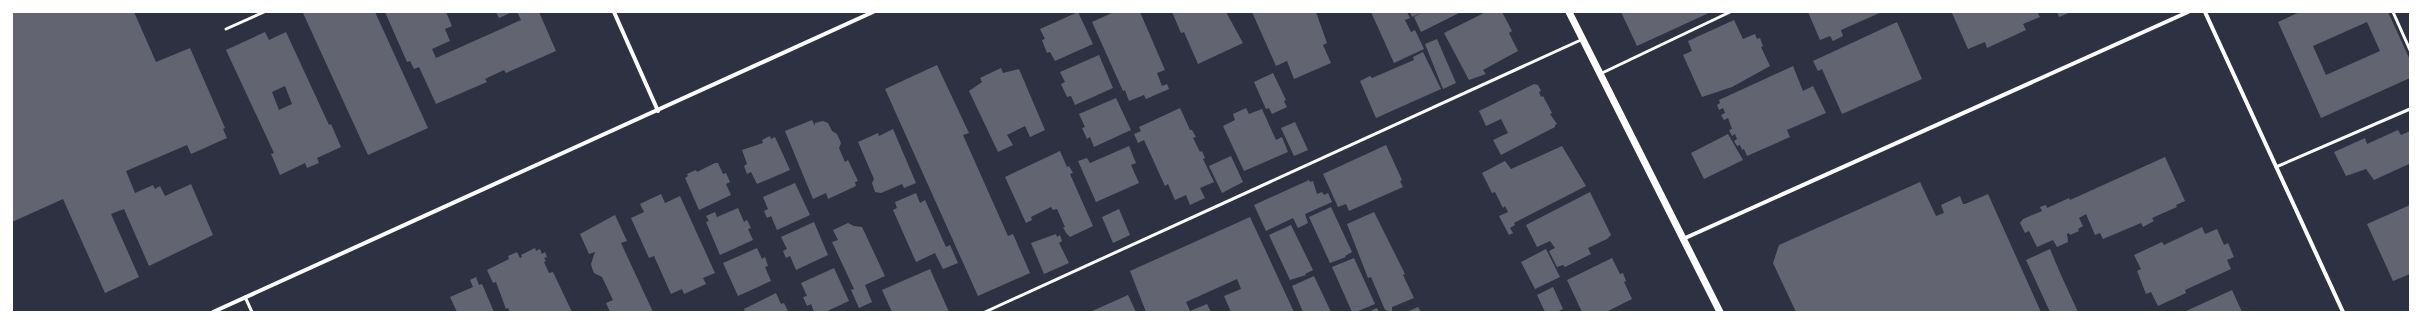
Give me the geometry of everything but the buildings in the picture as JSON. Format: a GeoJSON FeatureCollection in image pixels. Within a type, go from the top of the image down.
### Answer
{"type":"FeatureCollection","features":[{"type":"Feature","properties":{"kind":"street"},"geometry":{"type":"LineString","coordinates":[[614,12],[658,111]]}},
{"type":"Feature","properties":{"kind":"street"},"geometry":{"type":"LineString","coordinates":[[213,312],[874,12]]}},
{"type":"Feature","properties":{"kind":"street"},"geometry":{"type":"LineString","coordinates":[[1569,12],[1720,312]]}},
{"type":"Feature","properties":{"kind":"street"},"geometry":{"type":"LineString","coordinates":[[1683,239],[2188,12]]}},
{"type":"Feature","properties":{"kind":"street"},"geometry":{"type":"LineString","coordinates":[[2205,12],[2343,312]]}},
{"type":"Feature","properties":{"kind":"lane"},"geometry":{"type":"LineString","coordinates":[[226,29],[264,12]]}},
{"type":"Feature","properties":{"kind":"lane"},"geometry":{"type":"LineString","coordinates":[[1600,74],[1730,12]]}},
{"type":"Feature","properties":{"kind":"lane"},"geometry":{"type":"LineString","coordinates":[[2394,12],[2410,50]]}},
{"type":"Feature","properties":{"kind":"lane"},"geometry":{"type":"LineString","coordinates":[[985,312],[1583,39]]}},
{"type":"Feature","properties":{"kind":"lane"},"geometry":{"type":"LineString","coordinates":[[2276,167],[2410,109]]}},
{"type":"Feature","properties":{"kind":"lane"},"geometry":{"type":"LineString","coordinates":[[245,297],[252,312]]}}]}
